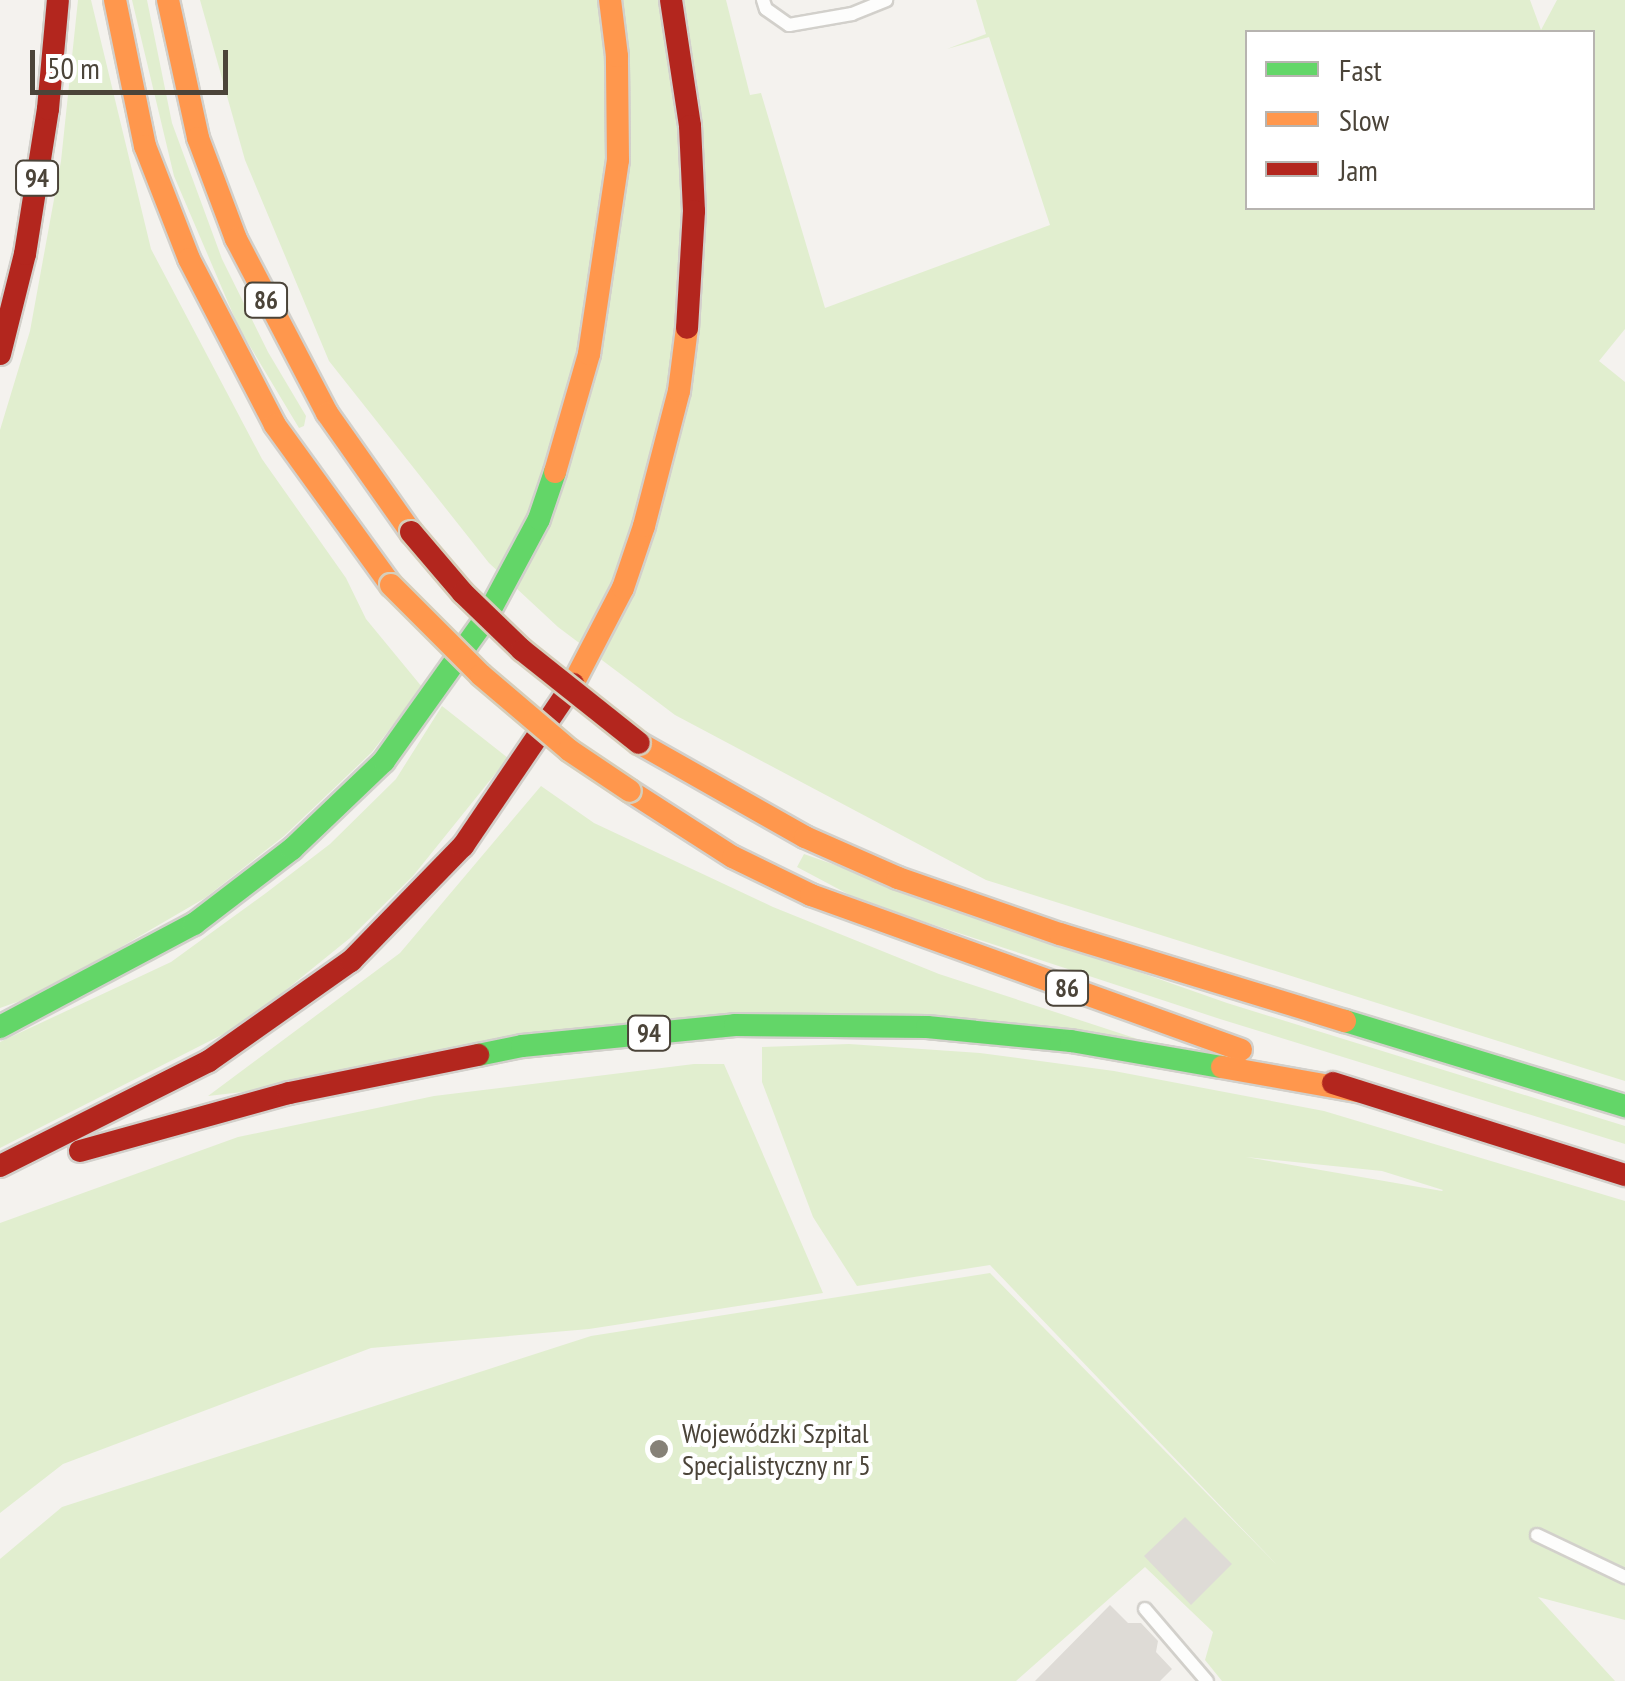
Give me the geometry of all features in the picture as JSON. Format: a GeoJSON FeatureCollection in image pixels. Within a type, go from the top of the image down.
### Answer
{"type":"FeatureCollection","features":[{"type":"Feature","properties":{"kind":"main road","name":"94"},"geometry":{"type":"LineString","coordinates":[[0,354],[25,254],[48,110],[58,0]]}},
{"type":"Feature","properties":{"kind":"main road","name":"86"},"geometry":{"type":"LineString","coordinates":[[115,0],[146,146],[188,259],[275,425],[392,586],[481,675],[569,750],[733,856],[811,894],[1357,1091],[1625,1175]]}},
{"type":"Feature","properties":{"kind":"main road","name":"86"},"geometry":{"type":"LineString","coordinates":[[168,0],[198,138],[236,238],[327,413],[411,532],[463,593],[522,650],[639,743],[805,837],[898,878],[1060,934],[1625,1106]]}},
{"type":"Feature","properties":{"kind":"main road"},"geometry":{"type":"LineString","coordinates":[[177,43],[181,0]]}},
{"type":"Feature","properties":{"kind":"main road"},"geometry":{"type":"LineString","coordinates":[[0,1027],[146,953],[194,924],[292,850],[384,761],[486,618],[539,519],[574,418],[593,334],[618,160],[617,56],[610,0]]}},
{"type":"Feature","properties":{"kind":"main road"},"geometry":{"type":"LineString","coordinates":[[0,1166],[209,1061],[351,961],[463,846],[572,687],[623,588],[644,526],[679,391],[686,343],[694,211],[690,126],[671,0]]}},
{"type":"Feature","properties":{"kind":"main road","name":"94"},"geometry":{"type":"LineString","coordinates":[[0,1175],[290,1093],[522,1046],[735,1025],[928,1028],[1071,1041],[1357,1091]]}},
{"type":"Feature","properties":{"kind":"lane"},"geometry":{"type":"LineString","coordinates":[[763,0],[766,9],[790,25],[852,14],[886,0]]}},
{"type":"Feature","properties":{"kind":"lane"},"geometry":{"type":"LineString","coordinates":[[1601,1099],[1625,1093]]}},
{"type":"Feature","properties":{"kind":"lane"},"geometry":{"type":"LineString","coordinates":[[1537,1535],[1625,1576]]}},
{"type":"Feature","properties":{"kind":"lane"},"geometry":{"type":"LineString","coordinates":[[1145,1609],[1207,1681]]}},
{"type":"Feature","properties":{"kind":"green space"},"geometry":{"type":"Polygon","coordinates":[[[78,0],[91,0],[151,249],[262,459],[346,578],[366,619],[422,687],[372,752],[284,836],[205,898],[42,993],[0,1008],[0,430],[30,331],[61,161],[78,0]]]}},
{"type":"Feature","properties":{"kind":"green space"},"geometry":{"type":"Polygon","coordinates":[[[132,0],[147,0],[172,123],[222,259],[268,352],[306,416],[304,426],[299,428],[239,328],[174,176],[132,0]]]}},
{"type":"Feature","properties":{"kind":"green space"},"geometry":{"type":"Polygon","coordinates":[[[200,0],[726,0],[750,95],[761,93],[825,308],[1050,225],[989,37],[947,49],[986,34],[976,0],[1530,0],[1541,30],[1557,0],[1625,0],[1625,329],[1599,361],[1625,382],[1625,1081],[986,880],[675,715],[558,627],[489,563],[329,361],[245,160],[200,0]]]}},
{"type":"Feature","properties":{"kind":"green space"},"geometry":{"type":"Polygon","coordinates":[[[442,706],[508,758],[413,876],[350,938],[245,1023],[0,1148],[0,1042],[171,962],[266,893],[330,844],[396,779],[442,706]]]}},
{"type":"Feature","properties":{"kind":"green space"},"geometry":{"type":"Polygon","coordinates":[[[541,786],[594,823],[773,907],[939,974],[1159,1046],[898,1016],[208,1096],[400,953],[541,786]]]}},
{"type":"Feature","properties":{"kind":"green space"},"geometry":{"type":"Polygon","coordinates":[[[804,854],[1227,1003],[1625,1126],[1625,1144],[1220,1019],[861,901],[797,867],[804,854]]]}},
{"type":"Feature","properties":{"kind":"green space"},"geometry":{"type":"Polygon","coordinates":[[[849,1044],[980,1053],[1114,1071],[1324,1111],[1625,1201],[1625,1620],[1538,1597],[1615,1681],[1222,1681],[1205,1660],[1213,1632],[1145,1567],[1016,1681],[0,1681],[0,1559],[62,1507],[591,1336],[990,1273],[1276,1564],[990,1265],[857,1286],[813,1217],[762,1082],[762,1047],[849,1044]],[[1246,1157],[1443,1190],[1382,1171],[1246,1157]]]}},
{"type":"Feature","properties":{"kind":"green space"},"geometry":{"type":"Polygon","coordinates":[[[694,1064],[724,1064],[823,1293],[589,1329],[371,1348],[63,1464],[0,1513],[0,1223],[238,1137],[434,1096],[694,1064]]]}},
{"type":"Feature","properties":{"kind":"building"},"geometry":{"type":"Polygon","coordinates":[[[1185,1517],[1232,1564],[1191,1605],[1144,1556],[1185,1517]]]}},
{"type":"Feature","properties":{"kind":"building"},"geometry":{"type":"Polygon","coordinates":[[[1110,1605],[1128,1623],[1141,1623],[1158,1641],[1156,1652],[1172,1669],[1160,1681],[1035,1681],[1110,1605]]]}},
{"type":"Feature","properties":{"kind":"traffic: fast"},"geometry":{"type":"LineString","coordinates":[[0,1027],[194,924],[292,849],[384,761],[486,618],[539,519],[555,472]]}},
{"type":"Feature","properties":{"kind":"traffic: fast"},"geometry":{"type":"LineString","coordinates":[[1345,1021],[1625,1106]]}},
{"type":"Feature","properties":{"kind":"traffic: fast"},"geometry":{"type":"LineString","coordinates":[[478,1055],[522,1046],[735,1025],[927,1027],[1071,1041],[1222,1067]]}},
{"type":"Feature","properties":{"kind":"traffic: slow"},"geometry":{"type":"LineString","coordinates":[[115,0],[145,146],[189,259],[275,425],[391,585]]}},
{"type":"Feature","properties":{"kind":"traffic: slow"},"geometry":{"type":"LineString","coordinates":[[168,0],[198,138],[236,239],[327,413],[411,532]]}},
{"type":"Feature","properties":{"kind":"traffic: slow"},"geometry":{"type":"LineString","coordinates":[[555,472],[589,354],[618,160],[617,56],[610,0]]}},
{"type":"Feature","properties":{"kind":"traffic: slow"},"geometry":{"type":"LineString","coordinates":[[573,684],[623,588],[644,526],[679,391],[687,328]]}},
{"type":"Feature","properties":{"kind":"traffic: slow"},"geometry":{"type":"LineString","coordinates":[[391,585],[481,675],[569,750],[630,791]]}},
{"type":"Feature","properties":{"kind":"traffic: slow"},"geometry":{"type":"LineString","coordinates":[[639,743],[805,837],[898,878],[1060,934],[1345,1021]]}},
{"type":"Feature","properties":{"kind":"traffic: slow"},"geometry":{"type":"LineString","coordinates":[[630,791],[733,857],[811,895],[1241,1050]]}},
{"type":"Feature","properties":{"kind":"traffic: slow"},"geometry":{"type":"LineString","coordinates":[[1222,1067],[1357,1091]]}},
{"type":"Feature","properties":{"kind":"traffic: jam"},"geometry":{"type":"LineString","coordinates":[[0,354],[25,254],[48,109],[58,0]]}},
{"type":"Feature","properties":{"kind":"traffic: jam"},"geometry":{"type":"LineString","coordinates":[[671,0],[690,126],[694,211],[687,328]]}},
{"type":"Feature","properties":{"kind":"traffic: jam"},"geometry":{"type":"LineString","coordinates":[[411,532],[463,593],[522,650],[639,743]]}},
{"type":"Feature","properties":{"kind":"traffic: jam"},"geometry":{"type":"LineString","coordinates":[[0,1166],[209,1061],[351,961],[463,846],[573,684]]}},
{"type":"Feature","properties":{"kind":"traffic: jam"},"geometry":{"type":"LineString","coordinates":[[80,1151],[289,1093],[478,1055]]}},
{"type":"Feature","properties":{"kind":"traffic: jam"},"geometry":{"type":"LineString","coordinates":[[1333,1083],[1625,1175]]}},
{"type":"Feature","properties":{"kind":"place","name":"Wojewódzki Szpital Specjalistyczny nr 5"},"geometry":{"type":"Point","coordinates":[659,1449]}}]}
